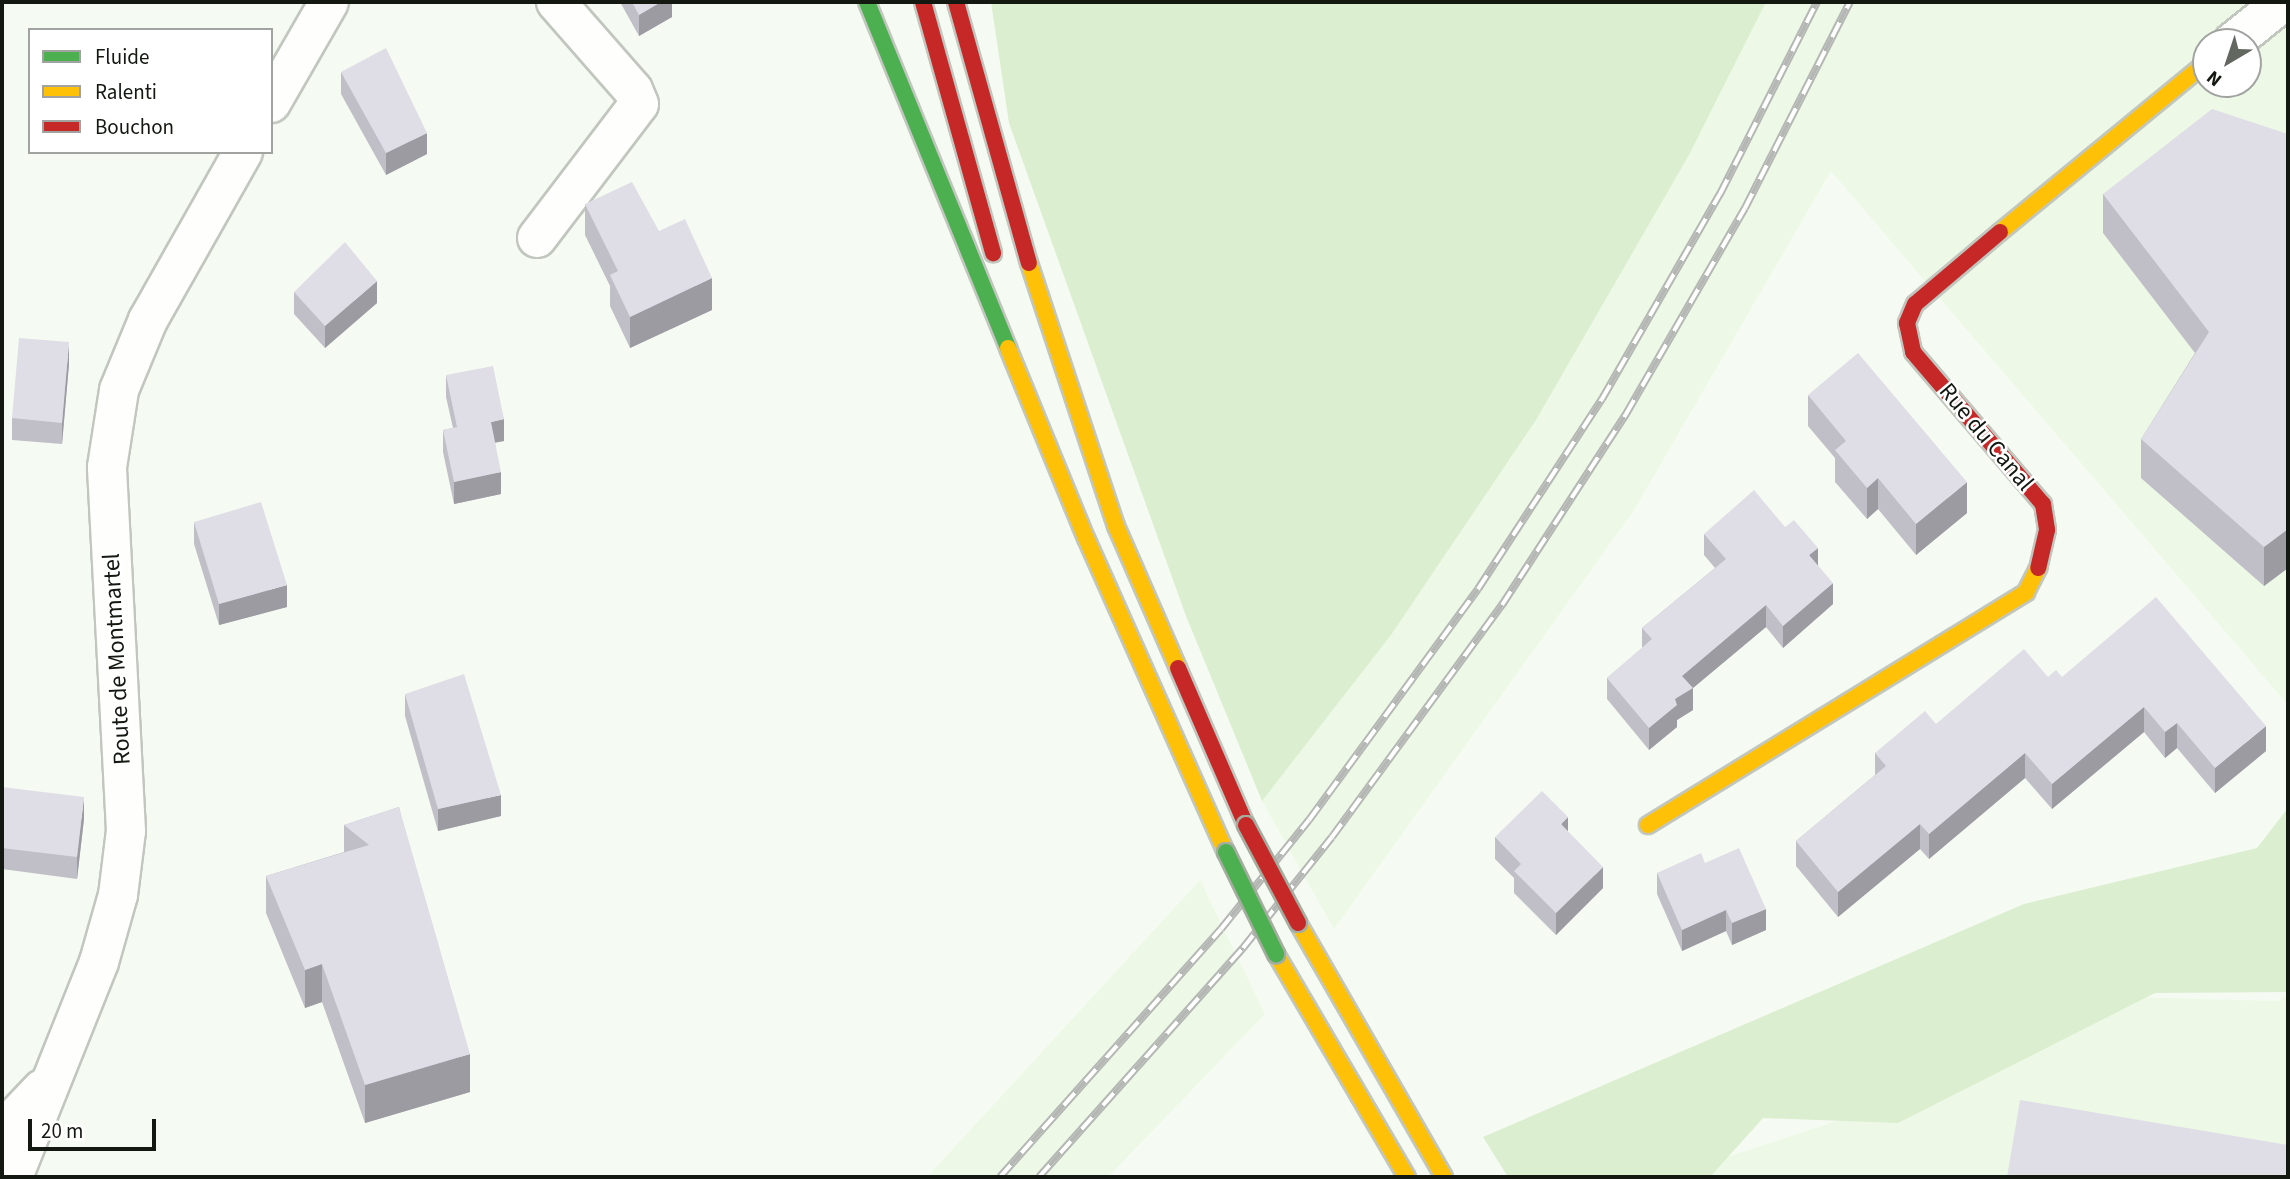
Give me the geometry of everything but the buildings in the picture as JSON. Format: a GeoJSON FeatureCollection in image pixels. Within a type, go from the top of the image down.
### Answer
{"type":"FeatureCollection","features":[{"type":"Feature","properties":{"kind":"main road"},"geometry":{"type":"LineString","coordinates":[[867,2],[1086,538],[1226,852],[1276,954],[1406,1177]]}},
{"type":"Feature","properties":{"kind":"main road"},"geometry":{"type":"LineString","coordinates":[[923,2],[996,264]]}},
{"type":"Feature","properties":{"kind":"main road"},"geometry":{"type":"LineString","coordinates":[[956,2],[1018,229],[1116,526],[1246,825],[1298,923],[1444,1177]]}},
{"type":"Feature","properties":{"kind":"main road","name":"Rue du Canal"},"geometry":{"type":"LineString","coordinates":[[1648,825],[2026,592],[2040,563],[2047,530],[2043,504],[1913,352],[1907,323],[1915,304],[2053,186],[2192,74]]}},
{"type":"Feature","properties":{"kind":"main road"},"geometry":{"type":"LineString","coordinates":[[1009,303],[1086,538]]}},
{"type":"Feature","properties":{"kind":"street"},"geometry":{"type":"LineString","coordinates":[[273,100],[329,2]]}},
{"type":"Feature","properties":{"kind":"street"},"geometry":{"type":"LineString","coordinates":[[537,238],[639,104],[633,90],[556,2]]}},
{"type":"Feature","properties":{"kind":"street"},"geometry":{"type":"LineString","coordinates":[[2250,28],[2283,2]]}},
{"type":"Feature","properties":{"kind":"street","name":"Route de Montmartel"},"geometry":{"type":"LineString","coordinates":[[13,1177],[54,1084],[99,962],[118,895],[126,831],[107,467],[119,390],[148,320],[242,154]]}},
{"type":"Feature","properties":{"kind":"street"},"geometry":{"type":"LineString","coordinates":[[2,1131],[39,1091],[54,1084]]}},
{"type":"Feature","properties":{"kind":"shaded area"},"geometry":{"type":"Polygon","coordinates":[[[991,2],[1766,2],[1689,155],[1536,420],[1391,635],[1262,801],[1186,616],[1009,123],[991,2]]]}},
{"type":"Feature","properties":{"kind":"shaded area"},"geometry":{"type":"Polygon","coordinates":[[[1766,2],[2288,2],[2288,705],[1831,171],[1634,510],[1334,929],[1262,801],[1391,635],[1536,420],[1689,155],[1766,2]]]}},
{"type":"Feature","properties":{"kind":"shaded area"},"geometry":{"type":"Polygon","coordinates":[[[2288,808],[2288,992],[2155,993],[1898,1123],[1763,1118],[1710,1177],[1508,1177],[1483,1137],[2024,904],[2257,848],[2288,808]]]}},
{"type":"Feature","properties":{"kind":"shaded area"},"geometry":{"type":"Polygon","coordinates":[[[1200,880],[1265,1014],[1108,1177],[927,1177],[1200,880]]]}},
{"type":"Feature","properties":{"kind":"shaded area"},"geometry":{"type":"Polygon","coordinates":[[[2288,995],[2288,1177],[1666,1177],[1867,1111],[2089,996],[2278,1001],[2288,995]]]}},
{"type":"Feature","properties":{"kind":"railway"},"geometry":{"type":"LineString","coordinates":[[1000,1177],[1221,929],[1309,820],[1478,589],[1602,399],[1720,194],[1817,2]]}},
{"type":"Feature","properties":{"kind":"railway"},"geometry":{"type":"LineString","coordinates":[[1039,1177],[1243,948],[1332,837],[1502,605],[1626,414],[1745,208],[1850,2]]}},
{"type":"Feature","properties":{"kind":"traffic: fast"},"geometry":{"type":"LineString","coordinates":[[867,2],[1008,348]]}},
{"type":"Feature","properties":{"kind":"traffic: fast"},"geometry":{"type":"LineString","coordinates":[[1226,852],[1276,954]]}},
{"type":"Feature","properties":{"kind":"traffic: slow"},"geometry":{"type":"LineString","coordinates":[[2000,232],[2192,74]]}},
{"type":"Feature","properties":{"kind":"traffic: slow"},"geometry":{"type":"LineString","coordinates":[[1029,263],[1116,526],[1178,668]]}},
{"type":"Feature","properties":{"kind":"traffic: slow"},"geometry":{"type":"LineString","coordinates":[[1008,348],[1086,538],[1226,852]]}},
{"type":"Feature","properties":{"kind":"traffic: slow"},"geometry":{"type":"LineString","coordinates":[[1648,825],[2026,592],[2038,568]]}},
{"type":"Feature","properties":{"kind":"traffic: slow"},"geometry":{"type":"LineString","coordinates":[[1298,923],[1444,1177]]}},
{"type":"Feature","properties":{"kind":"traffic: slow"},"geometry":{"type":"LineString","coordinates":[[1276,954],[1407,1177]]}},
{"type":"Feature","properties":{"kind":"traffic: jam"},"geometry":{"type":"LineString","coordinates":[[923,2],[993,253]]}},
{"type":"Feature","properties":{"kind":"traffic: jam"},"geometry":{"type":"LineString","coordinates":[[956,2],[1029,263]]}},
{"type":"Feature","properties":{"kind":"traffic: jam"},"geometry":{"type":"LineString","coordinates":[[2000,232],[1915,304],[1907,323],[1913,352],[2043,504],[2047,530],[2038,568]]}},
{"type":"Feature","properties":{"kind":"traffic: jam"},"geometry":{"type":"LineString","coordinates":[[1178,668],[1246,825]]}},
{"type":"Feature","properties":{"kind":"traffic: jam"},"geometry":{"type":"LineString","coordinates":[[1246,825],[1298,923]]}}]}
